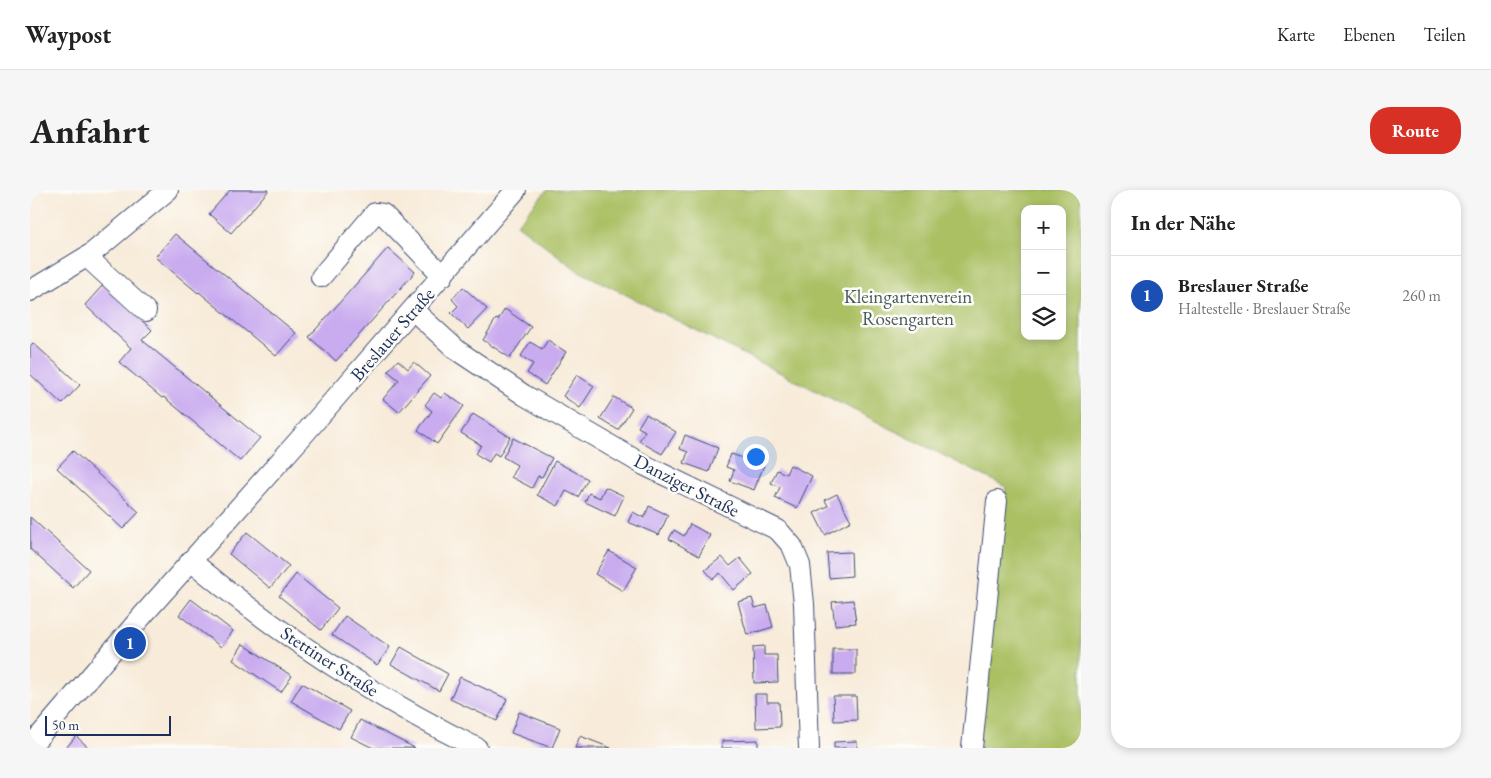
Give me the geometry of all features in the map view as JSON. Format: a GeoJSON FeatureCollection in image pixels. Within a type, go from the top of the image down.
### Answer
{"type":"FeatureCollection","features":[{"type":"Feature","properties":{"kind":"street"},"geometry":{"type":"LineString","coordinates":[[30,291],[87,257],[168,190]]}},
{"type":"Feature","properties":{"kind":"street","name":"Breslauer Straße"},"geometry":{"type":"LineString","coordinates":[[30,747],[190,561],[443,276],[516,190]]}},
{"type":"Feature","properties":{"kind":"street"},"geometry":{"type":"LineString","coordinates":[[321,277],[375,213],[383,214],[443,276]]}},
{"type":"Feature","properties":{"kind":"street"},"geometry":{"type":"LineString","coordinates":[[87,257],[146,311]]}},
{"type":"Feature","properties":{"kind":"street","name":"Danziger Straße"},"geometry":{"type":"LineString","coordinates":[[413,310],[458,351],[524,395],[644,465],[778,530],[792,546],[800,566],[804,614],[809,748]]}},
{"type":"Feature","properties":{"kind":"street"},"geometry":{"type":"LineString","coordinates":[[972,748],[997,501]]}},
{"type":"Feature","properties":{"kind":"street","name":"Stettiner Straße"},"geometry":{"type":"LineString","coordinates":[[190,561],[227,591],[341,672],[435,727],[477,748]]}},
{"type":"Feature","properties":{"kind":"green space","name":"Kleingartenverein Rosengarten"},"geometry":{"type":"Polygon","coordinates":[[[547,190],[1081,190],[1081,748],[978,748],[1006,487],[577,270],[517,224],[547,190]]]}},
{"type":"Feature","properties":{"kind":"building"},"geometry":{"type":"Polygon","coordinates":[[[230,190],[269,190],[231,233],[209,214],[230,190]]]}},
{"type":"Feature","properties":{"kind":"building"},"geometry":{"type":"Polygon","coordinates":[[[175,234],[296,333],[276,356],[155,257],[175,234]]]}},
{"type":"Feature","properties":{"kind":"building"},"geometry":{"type":"Polygon","coordinates":[[[388,248],[415,272],[336,361],[309,337],[388,248]]]}},
{"type":"Feature","properties":{"kind":"building"},"geometry":{"type":"Polygon","coordinates":[[[103,285],[152,330],[142,340],[260,438],[240,461],[119,362],[131,348],[85,305],[103,285]]]}},
{"type":"Feature","properties":{"kind":"building"},"geometry":{"type":"Polygon","coordinates":[[[463,287],[487,309],[468,329],[451,313],[458,306],[452,299],[463,287]]]}},
{"type":"Feature","properties":{"kind":"building"},"geometry":{"type":"Polygon","coordinates":[[[505,309],[531,327],[510,358],[483,340],[496,319],[498,320],[505,309]]]}},
{"type":"Feature","properties":{"kind":"building"},"geometry":{"type":"Polygon","coordinates":[[[548,340],[566,352],[545,385],[527,373],[533,364],[521,356],[530,342],[542,349],[548,340]]]}},
{"type":"Feature","properties":{"kind":"building"},"geometry":{"type":"Polygon","coordinates":[[[33,343],[80,385],[62,404],[30,374],[30,346],[33,343]]]}},
{"type":"Feature","properties":{"kind":"building"},"geometry":{"type":"Polygon","coordinates":[[[398,360],[408,369],[414,362],[430,376],[399,412],[383,399],[399,380],[388,371],[398,360]]]}},
{"type":"Feature","properties":{"kind":"building"},"geometry":{"type":"Polygon","coordinates":[[[577,375],[594,386],[580,408],[563,396],[577,375]]]}},
{"type":"Feature","properties":{"kind":"building"},"geometry":{"type":"Polygon","coordinates":[[[434,393],[441,398],[445,393],[464,406],[437,444],[418,430],[432,411],[425,405],[434,393]]]}},
{"type":"Feature","properties":{"kind":"building"},"geometry":{"type":"Polygon","coordinates":[[[614,397],[632,408],[618,430],[600,419],[614,397]]]}},
{"type":"Feature","properties":{"kind":"building"},"geometry":{"type":"Polygon","coordinates":[[[473,414],[510,437],[499,456],[494,453],[489,462],[476,454],[481,445],[461,433],[473,414]]]}},
{"type":"Feature","properties":{"kind":"building"},"geometry":{"type":"Polygon","coordinates":[[[646,414],[676,432],[662,454],[639,441],[645,431],[638,427],[646,414]]]}},
{"type":"Feature","properties":{"kind":"building"},"geometry":{"type":"Polygon","coordinates":[[[685,435],[718,448],[709,472],[684,463],[688,452],[680,449],[685,435]]]}},
{"type":"Feature","properties":{"kind":"building"},"geometry":{"type":"Polygon","coordinates":[[[513,438],[552,458],[542,477],[538,476],[532,488],[511,477],[517,465],[503,457],[513,438]]]}},
{"type":"Feature","properties":{"kind":"building"},"geometry":{"type":"Polygon","coordinates":[[[73,451],[139,512],[123,529],[57,468],[73,451]]]}},
{"type":"Feature","properties":{"kind":"building"},"geometry":{"type":"Polygon","coordinates":[[[731,454],[764,465],[754,490],[730,481],[734,470],[726,467],[731,454]]]}},
{"type":"Feature","properties":{"kind":"building"},"geometry":{"type":"Polygon","coordinates":[[[555,461],[588,479],[578,497],[566,491],[558,506],[537,495],[555,461]]]}},
{"type":"Feature","properties":{"kind":"building"},"geometry":{"type":"Polygon","coordinates":[[[790,465],[812,476],[797,508],[775,498],[780,487],[771,483],[777,470],[786,474],[790,465]]]}},
{"type":"Feature","properties":{"kind":"building"},"geometry":{"type":"Polygon","coordinates":[[[605,487],[624,496],[615,516],[585,502],[589,493],[600,498],[605,487]]]}},
{"type":"Feature","properties":{"kind":"building"},"geometry":{"type":"Polygon","coordinates":[[[837,494],[851,521],[825,535],[814,513],[828,506],[825,500],[837,494]]]}},
{"type":"Feature","properties":{"kind":"building"},"geometry":{"type":"Polygon","coordinates":[[[649,506],[668,515],[659,535],[628,522],[633,512],[644,518],[649,506]]]}},
{"type":"Feature","properties":{"kind":"building"},"geometry":{"type":"Polygon","coordinates":[[[30,517],[89,570],[73,588],[30,549],[30,517]]]}},
{"type":"Feature","properties":{"kind":"building"},"geometry":{"type":"Polygon","coordinates":[[[690,524],[710,535],[699,556],[669,539],[674,530],[684,536],[690,524]]]}},
{"type":"Feature","properties":{"kind":"building"},"geometry":{"type":"Polygon","coordinates":[[[247,532],[289,566],[270,588],[229,554],[247,532]]]}},
{"type":"Feature","properties":{"kind":"building"},"geometry":{"type":"Polygon","coordinates":[[[609,551],[637,567],[623,591],[595,574],[609,551]]]}},
{"type":"Feature","properties":{"kind":"building"},"geometry":{"type":"Polygon","coordinates":[[[851,552],[852,576],[829,578],[827,553],[851,552]]]}},
{"type":"Feature","properties":{"kind":"building"},"geometry":{"type":"Polygon","coordinates":[[[722,557],[730,566],[740,558],[753,574],[734,590],[720,573],[713,579],[705,570],[722,557]]]}},
{"type":"Feature","properties":{"kind":"building"},"geometry":{"type":"Polygon","coordinates":[[[296,574],[338,608],[321,630],[279,596],[296,574]]]}},
{"type":"Feature","properties":{"kind":"building"},"geometry":{"type":"Polygon","coordinates":[[[752,598],[755,608],[767,605],[773,627],[747,635],[738,602],[752,598]]]}},
{"type":"Feature","properties":{"kind":"building"},"geometry":{"type":"Polygon","coordinates":[[[191,599],[233,631],[221,647],[179,615],[191,599]]]}},
{"type":"Feature","properties":{"kind":"building"},"geometry":{"type":"Polygon","coordinates":[[[853,600],[856,623],[835,625],[832,602],[853,600]]]}},
{"type":"Feature","properties":{"kind":"building"},"geometry":{"type":"Polygon","coordinates":[[[345,616],[390,647],[377,665],[332,635],[345,616]]]}},
{"type":"Feature","properties":{"kind":"building"},"geometry":{"type":"Polygon","coordinates":[[[243,644],[292,676],[281,692],[233,660],[243,644]]]}},
{"type":"Feature","properties":{"kind":"building"},"geometry":{"type":"Polygon","coordinates":[[[764,646],[764,655],[777,655],[778,682],[754,683],[753,647],[764,646]]]}},
{"type":"Feature","properties":{"kind":"building"},"geometry":{"type":"Polygon","coordinates":[[[401,647],[448,674],[439,691],[391,664],[401,647]]]}},
{"type":"Feature","properties":{"kind":"building"},"geometry":{"type":"Polygon","coordinates":[[[833,649],[856,649],[856,674],[833,674],[833,649]]]}},
{"type":"Feature","properties":{"kind":"building"},"geometry":{"type":"Polygon","coordinates":[[[460,677],[507,699],[497,721],[450,699],[460,677]]]}},
{"type":"Feature","properties":{"kind":"building"},"geometry":{"type":"Polygon","coordinates":[[[302,683],[350,711],[339,729],[291,701],[302,683]]]}},
{"type":"Feature","properties":{"kind":"building"},"geometry":{"type":"Polygon","coordinates":[[[755,694],[767,694],[767,702],[779,702],[780,727],[756,728],[755,694]]]}},
{"type":"Feature","properties":{"kind":"building"},"geometry":{"type":"Polygon","coordinates":[[[833,696],[856,696],[857,720],[834,721],[833,696]]]}},
{"type":"Feature","properties":{"kind":"building"},"geometry":{"type":"Polygon","coordinates":[[[519,712],[560,728],[552,748],[511,733],[519,712]]]}},
{"type":"Feature","properties":{"kind":"building"},"geometry":{"type":"Polygon","coordinates":[[[360,720],[415,748],[373,748],[351,737],[360,720]]]}},
{"type":"Feature","properties":{"kind":"building"},"geometry":{"type":"Polygon","coordinates":[[[76,736],[89,748],[66,748],[76,736]]]}},
{"type":"Feature","properties":{"kind":"building"},"geometry":{"type":"Polygon","coordinates":[[[580,736],[611,748],[575,748],[580,736]]]}},
{"type":"Feature","properties":{"kind":"building"},"geometry":{"type":"Polygon","coordinates":[[[758,740],[758,748],[722,748],[722,741],[758,740]]]}},
{"type":"Feature","properties":{"kind":"building"},"geometry":{"type":"Polygon","coordinates":[[[857,741],[857,748],[834,748],[834,742],[857,741]]]}},
{"type":"Feature","properties":{"kind":"place","name":"Breslauer Straße"},"geometry":{"type":"Point","coordinates":[130,643]}}]}
